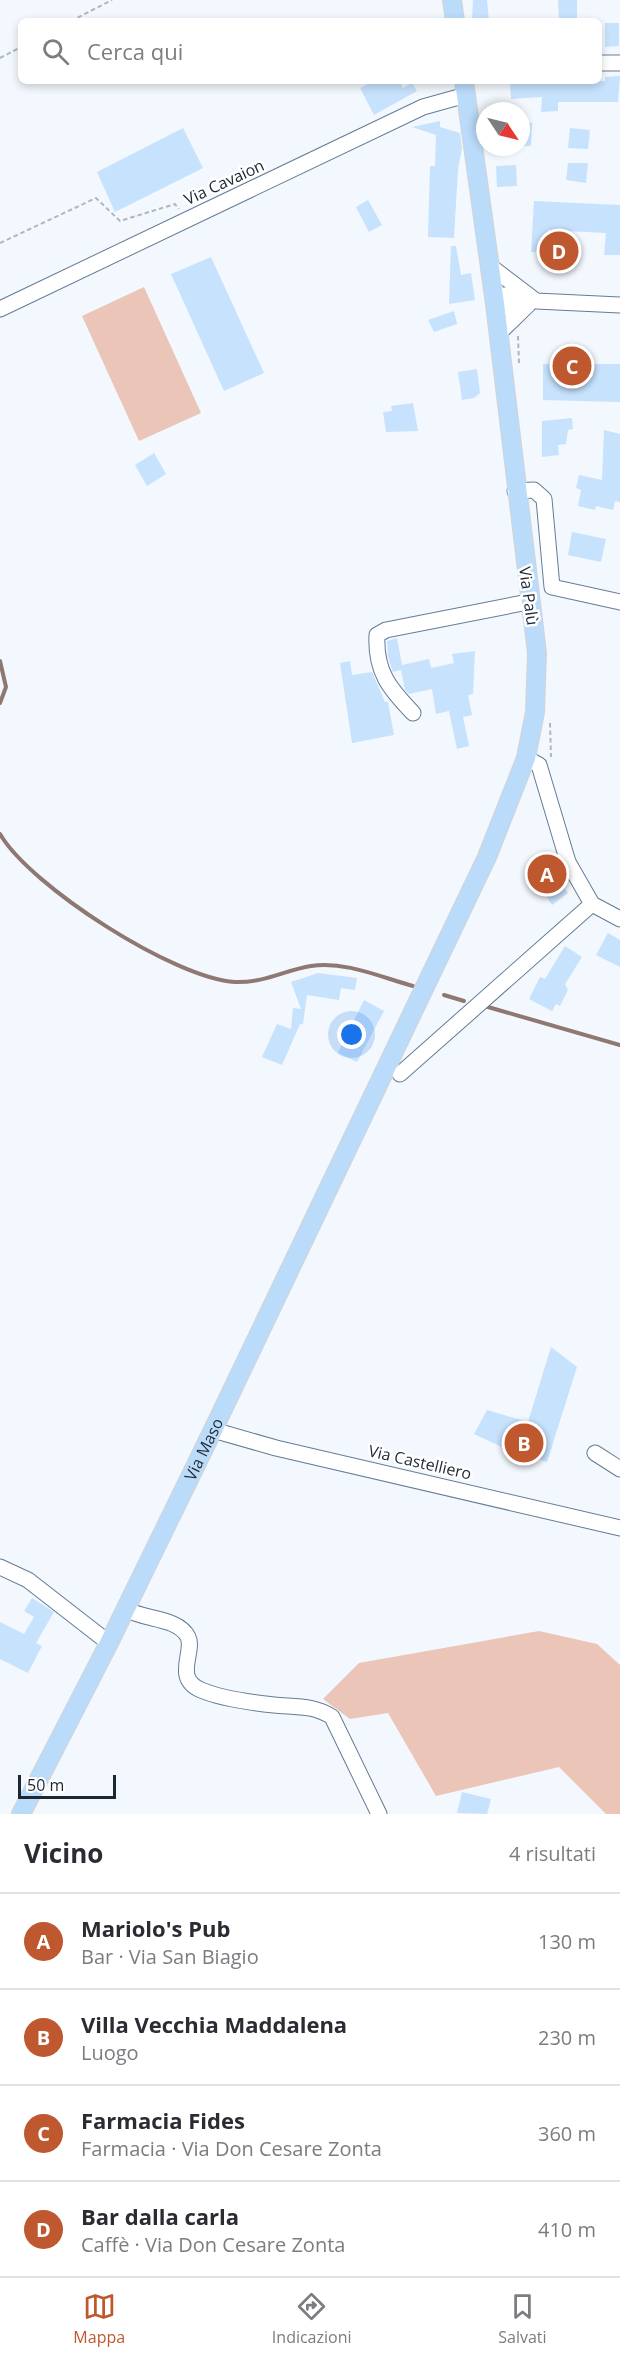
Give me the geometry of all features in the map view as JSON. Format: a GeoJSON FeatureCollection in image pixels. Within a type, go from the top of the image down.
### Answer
{"type":"FeatureCollection","features":[{"type":"Feature","properties":{"kind":"main road"},"geometry":{"type":"LineString","coordinates":[[452,0],[455,18]]}},
{"type":"Feature","properties":{"kind":"main road","name":"Via Palù"},"geometry":{"type":"LineString","coordinates":[[380,1082],[487,857],[526,758],[535,712],[537,653],[528,602],[495,303],[465,88]]}},
{"type":"Feature","properties":{"kind":"main road","name":"Via Maso"},"geometry":{"type":"LineString","coordinates":[[21,1814],[126,1609],[380,1082]]}},
{"type":"Feature","properties":{"kind":"street"},"geometry":{"type":"LineString","coordinates":[[602,63],[620,63]]}},
{"type":"Feature","properties":{"kind":"street","name":"Via Cavaion"},"geometry":{"type":"LineString","coordinates":[[0,309],[465,88]]}},
{"type":"Feature","properties":{"kind":"street"},"geometry":{"type":"LineString","coordinates":[[490,267],[528,301]]}},
{"type":"Feature","properties":{"kind":"street"},"geometry":{"type":"LineString","coordinates":[[495,303],[503,295],[528,301],[620,305]]}},
{"type":"Feature","properties":{"kind":"street"},"geometry":{"type":"LineString","coordinates":[[498,334],[528,301]]}},
{"type":"Feature","properties":{"kind":"street"},"geometry":{"type":"LineString","coordinates":[[516,498],[534,490],[544,499],[552,587],[620,602]]}},
{"type":"Feature","properties":{"kind":"street"},"geometry":{"type":"LineString","coordinates":[[413,714],[386,683],[376,649],[377,635],[386,630],[528,602]]}},
{"type":"Feature","properties":{"kind":"street"},"geometry":{"type":"LineString","coordinates":[[526,758],[539,765],[568,862],[592,904],[620,919]]}},
{"type":"Feature","properties":{"kind":"street"},"geometry":{"type":"LineString","coordinates":[[400,1074],[592,904]]}},
{"type":"Feature","properties":{"kind":"street","name":"Via Castelliero"},"geometry":{"type":"LineString","coordinates":[[213,1430],[276,1448],[620,1528]]}},
{"type":"Feature","properties":{"kind":"street"},"geometry":{"type":"LineString","coordinates":[[595,1453],[620,1469]]}},
{"type":"Feature","properties":{"kind":"street"},"geometry":{"type":"LineString","coordinates":[[0,1567],[28,1580],[109,1643]]}},
{"type":"Feature","properties":{"kind":"street"},"geometry":{"type":"LineString","coordinates":[[126,1609],[179,1627],[187,1636],[190,1645],[185,1664],[188,1678],[200,1690],[272,1705],[318,1708],[332,1717],[379,1814]]}},
{"type":"Feature","properties":{"kind":"path"},"geometry":{"type":"LineString","coordinates":[[77,18],[111,0]]}},
{"type":"Feature","properties":{"kind":"path"},"geometry":{"type":"LineString","coordinates":[[0,58],[18,49]]}},
{"type":"Feature","properties":{"kind":"path"},"geometry":{"type":"LineString","coordinates":[[0,243],[96,198],[120,221],[174,204],[187,219]]}},
{"type":"Feature","properties":{"kind":"shaded area"},"geometry":{"type":"Polygon","coordinates":[[[144,287],[201,413],[139,441],[82,316],[144,287]]]}},
{"type":"Feature","properties":{"kind":"shaded area"},"geometry":{"type":"Polygon","coordinates":[[[539,1631],[597,1644],[620,1665],[620,1814],[606,1814],[559,1767],[436,1796],[388,1713],[350,1719],[323,1699],[359,1663],[539,1631]]]}},
{"type":"Feature","properties":{"kind":"building"},"geometry":{"type":"Polygon","coordinates":[[[473,0],[487,0],[489,18],[472,18],[473,0]]]}},
{"type":"Feature","properties":{"kind":"building"},"geometry":{"type":"Polygon","coordinates":[[[558,0],[577,0],[577,18],[559,18],[558,0]]]}},
{"type":"Feature","properties":{"kind":"building"},"geometry":{"type":"Polygon","coordinates":[[[605,23],[619,23],[619,46],[605,47],[605,23]]]}},
{"type":"Feature","properties":{"kind":"building"},"geometry":{"type":"Polygon","coordinates":[[[620,76],[618,102],[558,102],[558,111],[541,112],[542,97],[511,99],[510,84],[602,84],[605,77],[620,76]]]}},
{"type":"Feature","properties":{"kind":"building"},"geometry":{"type":"Polygon","coordinates":[[[368,84],[401,84],[403,88],[413,84],[417,91],[374,115],[360,88],[368,84]]]}},
{"type":"Feature","properties":{"kind":"building"},"geometry":{"type":"Polygon","coordinates":[[[440,121],[440,127],[460,133],[462,148],[458,169],[454,238],[428,237],[430,166],[435,166],[436,135],[412,127],[440,121]]]}},
{"type":"Feature","properties":{"kind":"building"},"geometry":{"type":"Polygon","coordinates":[[[530,123],[532,123],[530,146],[530,123]]]}},
{"type":"Feature","properties":{"kind":"building"},"geometry":{"type":"Polygon","coordinates":[[[183,128],[203,168],[115,212],[97,172],[183,128]]]}},
{"type":"Feature","properties":{"kind":"building"},"geometry":{"type":"Polygon","coordinates":[[[570,128],[590,130],[588,149],[568,148],[570,128]]]}},
{"type":"Feature","properties":{"kind":"building"},"geometry":{"type":"Polygon","coordinates":[[[568,163],[588,163],[586,183],[566,180],[568,163]]]}},
{"type":"Feature","properties":{"kind":"building"},"geometry":{"type":"Polygon","coordinates":[[[516,165],[517,186],[497,187],[496,166],[516,165]]]}},
{"type":"Feature","properties":{"kind":"building"},"geometry":{"type":"Polygon","coordinates":[[[368,200],[382,225],[369,232],[356,207],[368,200]]]}},
{"type":"Feature","properties":{"kind":"building"},"geometry":{"type":"Polygon","coordinates":[[[534,201],[620,205],[620,255],[604,255],[606,233],[548,230],[547,252],[531,252],[534,201]]]}},
{"type":"Feature","properties":{"kind":"building"},"geometry":{"type":"Polygon","coordinates":[[[451,246],[456,246],[461,275],[471,273],[475,300],[449,304],[451,246]]]}},
{"type":"Feature","properties":{"kind":"building"},"geometry":{"type":"Polygon","coordinates":[[[211,257],[264,373],[224,391],[171,274],[211,257]]]}},
{"type":"Feature","properties":{"kind":"building"},"geometry":{"type":"Polygon","coordinates":[[[454,311],[457,324],[434,332],[428,320],[454,311]]]}},
{"type":"Feature","properties":{"kind":"building"},"geometry":{"type":"Polygon","coordinates":[[[543,364],[620,364],[620,402],[543,400],[543,364]]]}},
{"type":"Feature","properties":{"kind":"building"},"geometry":{"type":"Polygon","coordinates":[[[477,369],[480,393],[474,398],[462,400],[458,372],[477,369]]]}},
{"type":"Feature","properties":{"kind":"building"},"geometry":{"type":"Polygon","coordinates":[[[413,403],[418,431],[386,432],[383,412],[392,411],[391,406],[413,403]]]}},
{"type":"Feature","properties":{"kind":"building"},"geometry":{"type":"Polygon","coordinates":[[[572,418],[573,429],[568,430],[566,444],[558,445],[559,455],[542,457],[542,421],[572,418]]]}},
{"type":"Feature","properties":{"kind":"building"},"geometry":{"type":"Polygon","coordinates":[[[604,430],[620,434],[620,502],[615,501],[613,510],[596,506],[595,510],[578,506],[581,490],[576,488],[579,475],[602,480],[604,430]]]}},
{"type":"Feature","properties":{"kind":"building"},"geometry":{"type":"Polygon","coordinates":[[[154,453],[166,474],[147,486],[135,465],[154,453]]]}},
{"type":"Feature","properties":{"kind":"building"},"geometry":{"type":"Polygon","coordinates":[[[572,532],[606,539],[601,562],[568,555],[572,532]]]}},
{"type":"Feature","properties":{"kind":"building"},"geometry":{"type":"Polygon","coordinates":[[[397,638],[402,665],[429,659],[431,668],[454,663],[452,654],[475,651],[473,694],[468,695],[472,715],[463,717],[469,746],[457,749],[449,711],[436,714],[432,689],[409,694],[405,690],[401,670],[393,672],[388,657],[387,641],[397,638]]]}},
{"type":"Feature","properties":{"kind":"building"},"geometry":{"type":"Polygon","coordinates":[[[350,661],[352,675],[372,672],[385,702],[388,702],[394,735],[352,743],[340,663],[350,661]]]}},
{"type":"Feature","properties":{"kind":"building"},"geometry":{"type":"Polygon","coordinates":[[[549,858],[562,876],[557,879],[568,893],[552,905],[531,871],[549,858]]]}},
{"type":"Feature","properties":{"kind":"building"},"geometry":{"type":"Polygon","coordinates":[[[608,933],[620,940],[620,967],[596,955],[608,933]]]}},
{"type":"Feature","properties":{"kind":"building"},"geometry":{"type":"Polygon","coordinates":[[[565,946],[582,957],[565,984],[568,990],[560,1006],[556,1004],[552,1011],[529,999],[540,977],[545,979],[565,946]]]}},
{"type":"Feature","properties":{"kind":"building"},"geometry":{"type":"Polygon","coordinates":[[[318,973],[357,978],[355,990],[341,988],[339,1000],[307,995],[303,1024],[300,1024],[282,1065],[262,1057],[277,1024],[291,1029],[293,1008],[301,1009],[291,982],[318,973]]]}},
{"type":"Feature","properties":{"kind":"building"},"geometry":{"type":"Polygon","coordinates":[[[364,1000],[384,1011],[357,1062],[338,1053],[364,1000]]]}},
{"type":"Feature","properties":{"kind":"building"},"geometry":{"type":"Polygon","coordinates":[[[551,1347],[577,1367],[547,1462],[515,1453],[474,1434],[487,1410],[528,1422],[551,1347]]]}},
{"type":"Feature","properties":{"kind":"building"},"geometry":{"type":"Polygon","coordinates":[[[32,1598],[54,1612],[36,1643],[42,1646],[28,1673],[0,1659],[0,1622],[24,1634],[34,1617],[24,1611],[32,1598]]]}},
{"type":"Feature","properties":{"kind":"building"},"geometry":{"type":"Polygon","coordinates":[[[462,1792],[491,1799],[487,1814],[457,1813],[462,1792]]]}},
{"type":"Feature","properties":{"kind":"waterway"},"geometry":{"type":"LineString","coordinates":[[0,661],[6,687],[0,703]]}},
{"type":"Feature","properties":{"kind":"waterway"},"geometry":{"type":"LineString","coordinates":[[0,834],[16,855],[41,879],[72,903],[142,948],[209,977],[246,982],[324,965],[363,971],[413,986]]}},
{"type":"Feature","properties":{"kind":"waterway"},"geometry":{"type":"LineString","coordinates":[[444,995],[464,1001]]}},
{"type":"Feature","properties":{"kind":"waterway"},"geometry":{"type":"LineString","coordinates":[[488,1007],[620,1045]]}},
{"type":"Feature","properties":{"kind":"place","name":"Bar dalla carla"},"geometry":{"type":"Point","coordinates":[559,251]}},
{"type":"Feature","properties":{"kind":"place","name":"Farmacia Fides"},"geometry":{"type":"Point","coordinates":[572,366]}},
{"type":"Feature","properties":{"kind":"place","name":"Mariolo's Pub"},"geometry":{"type":"Point","coordinates":[547,874]}},
{"type":"Feature","properties":{"kind":"place","name":"Villa Vecchia Maddalena"},"geometry":{"type":"Point","coordinates":[524,1443]}}]}
